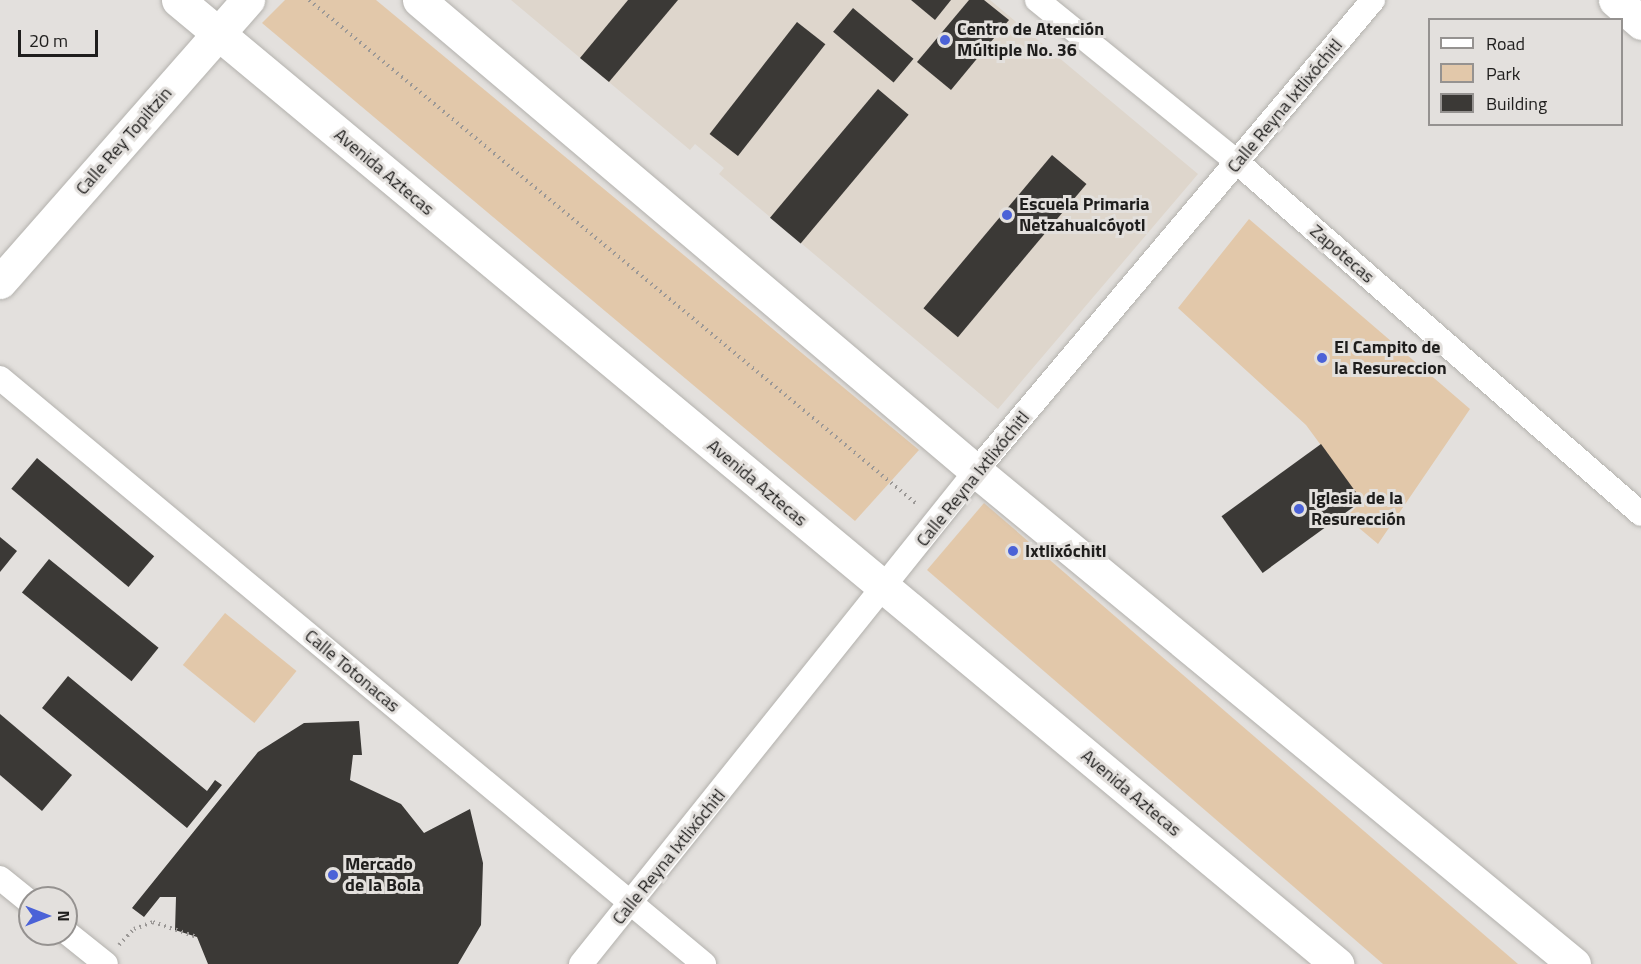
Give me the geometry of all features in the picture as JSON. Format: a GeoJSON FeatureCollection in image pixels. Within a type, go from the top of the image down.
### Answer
{"type":"FeatureCollection","features":[{"type":"Feature","properties":{"kind":"main road","name":"Avenida Aztecas"},"geometry":{"type":"LineString","coordinates":[[178,0],[1337,964]]}},
{"type":"Feature","properties":{"kind":"main road","name":"Calle Rey Topiltzin"},"geometry":{"type":"LineString","coordinates":[[0,282],[248,0]]}},
{"type":"Feature","properties":{"kind":"main road"},"geometry":{"type":"LineString","coordinates":[[419,0],[976,471],[1574,964]]}},
{"type":"Feature","properties":{"kind":"main road"},"geometry":{"type":"LineString","coordinates":[[1615,0],[1641,23]]}},
{"type":"Feature","properties":{"kind":"street","name":"Zapotecas"},"geometry":{"type":"LineString","coordinates":[[1037,0],[1238,163],[1641,514]]}},
{"type":"Feature","properties":{"kind":"street","name":"Calle Reyna Ixtlixóchitl"},"geometry":{"type":"LineString","coordinates":[[581,964],[885,589],[976,471],[1238,163],[1373,0]]}},
{"type":"Feature","properties":{"kind":"street","name":"Calle Totonacas"},"geometry":{"type":"LineString","coordinates":[[0,378],[704,964]]}},
{"type":"Feature","properties":{"kind":"street"},"geometry":{"type":"LineString","coordinates":[[0,878],[18,892]]}},
{"type":"Feature","properties":{"kind":"street"},"geometry":{"type":"LineString","coordinates":[[78,942],[104,963]]}},
{"type":"Feature","properties":{"kind":"path"},"geometry":{"type":"LineString","coordinates":[[309,0],[937,522]]}},
{"type":"Feature","properties":{"kind":"path"},"geometry":{"type":"LineString","coordinates":[[104,963],[134,928],[153,922],[197,937]]}},
{"type":"Feature","properties":{"kind":"shaded area"},"geometry":{"type":"Polygon","coordinates":[[[511,0],[990,0],[1198,174],[998,409],[719,174],[724,168],[695,144],[690,150],[511,0]]]}},
{"type":"Feature","properties":{"kind":"green space"},"geometry":{"type":"Polygon","coordinates":[[[285,0],[376,0],[919,450],[855,521],[262,23],[285,0]]]}},
{"type":"Feature","properties":{"kind":"green space","name":"El Campito de la Resureccion"},"geometry":{"type":"Polygon","coordinates":[[[1249,219],[1470,409],[1378,544],[1346,517],[1362,501],[1306,425],[1178,308],[1249,219]]]}},
{"type":"Feature","properties":{"kind":"green space"},"geometry":{"type":"Polygon","coordinates":[[[984,503],[1518,964],[1383,964],[927,570],[984,503]]]}},
{"type":"Feature","properties":{"kind":"green space"},"geometry":{"type":"Polygon","coordinates":[[[225,613],[296,671],[254,723],[183,665],[225,613]]]}},
{"type":"Feature","properties":{"kind":"building"},"geometry":{"type":"Polygon","coordinates":[[[628,0],[678,0],[609,82],[580,58],[628,0]]]}},
{"type":"Feature","properties":{"kind":"building"},"geometry":{"type":"Polygon","coordinates":[[[911,0],[951,0],[935,20],[911,0]]]}},
{"type":"Feature","properties":{"kind":"building"},"geometry":{"type":"Polygon","coordinates":[[[969,0],[984,0],[1009,20],[951,90],[917,62],[969,0]]]}},
{"type":"Feature","properties":{"kind":"building"},"geometry":{"type":"Polygon","coordinates":[[[853,8],[914,59],[894,83],[833,32],[853,8]]]}},
{"type":"Feature","properties":{"kind":"building"},"geometry":{"type":"Polygon","coordinates":[[[797,22],[825,44],[738,156],[710,134],[797,22]]]}},
{"type":"Feature","properties":{"kind":"building"},"geometry":{"type":"Polygon","coordinates":[[[878,89],[909,115],[801,243],[770,218],[878,89]]]}},
{"type":"Feature","properties":{"kind":"building"},"geometry":{"type":"Polygon","coordinates":[[[1052,155],[1086,184],[958,337],[923,308],[1052,155]]]}},
{"type":"Feature","properties":{"kind":"building","name":"Iglesia de la Resurección"},"geometry":{"type":"Polygon","coordinates":[[[1321,444],[1362,501],[1263,573],[1221,516],[1321,444]]]}},
{"type":"Feature","properties":{"kind":"building"},"geometry":{"type":"Polygon","coordinates":[[[37,458],[154,556],[128,587],[11,489],[37,458]]]}},
{"type":"Feature","properties":{"kind":"building"},"geometry":{"type":"Polygon","coordinates":[[[0,537],[17,551],[0,572],[0,537]]]}},
{"type":"Feature","properties":{"kind":"building"},"geometry":{"type":"Polygon","coordinates":[[[49,559],[159,648],[132,681],[22,592],[49,559]]]}},
{"type":"Feature","properties":{"kind":"building"},"geometry":{"type":"Polygon","coordinates":[[[68,676],[207,791],[215,780],[222,785],[187,828],[42,708],[68,676]]]}},
{"type":"Feature","properties":{"kind":"building"},"geometry":{"type":"Polygon","coordinates":[[[0,714],[72,775],[42,811],[0,775],[0,714]]]}},
{"type":"Feature","properties":{"kind":"building"},"geometry":{"type":"Polygon","coordinates":[[[359,721],[362,755],[353,755],[350,780],[401,804],[424,833],[470,809],[483,863],[481,925],[458,964],[208,964],[197,937],[175,930],[176,897],[160,897],[144,917],[132,908],[258,752],[304,723],[359,721]]]}},
{"type":"Feature","properties":{"kind":"place","name":"Centro de Atención Múltiple No. 36"},"geometry":{"type":"Point","coordinates":[945,40]}},
{"type":"Feature","properties":{"kind":"place","name":"Escuela Primaria Netzahualcóyotl"},"geometry":{"type":"Point","coordinates":[1007,215]}},
{"type":"Feature","properties":{"kind":"place","name":"El Campito de la Resureccion"},"geometry":{"type":"Point","coordinates":[1322,358]}},
{"type":"Feature","properties":{"kind":"place","name":"Iglesia de la Resurección"},"geometry":{"type":"Point","coordinates":[1299,509]}},
{"type":"Feature","properties":{"kind":"place","name":"Ixtlixóchitl"},"geometry":{"type":"Point","coordinates":[1013,551]}},
{"type":"Feature","properties":{"kind":"place","name":"Mercado de la Bola"},"geometry":{"type":"Point","coordinates":[333,875]}}]}
